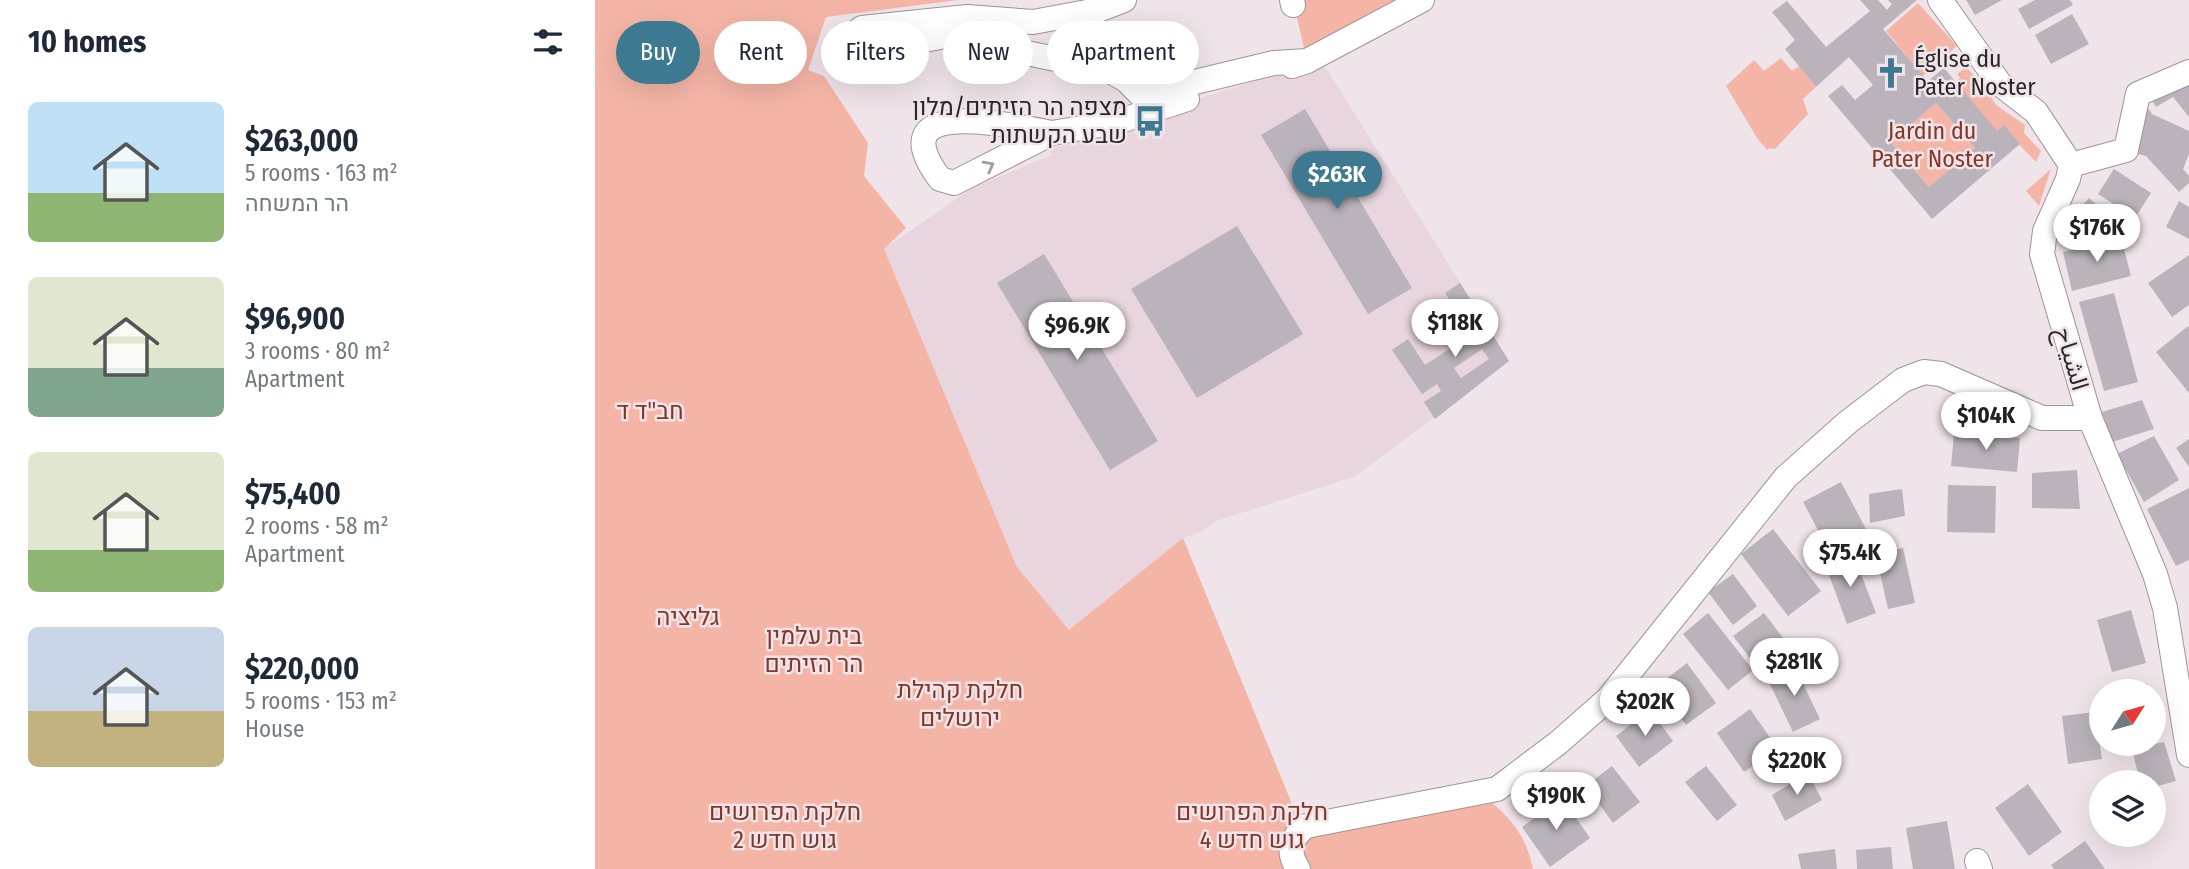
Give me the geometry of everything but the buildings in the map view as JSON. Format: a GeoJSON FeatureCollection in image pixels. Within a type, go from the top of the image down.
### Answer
{"type":"FeatureCollection","features":[{"type":"Feature","properties":{"kind":"street"},"geometry":{"type":"LineString","coordinates":[[1124,0],[1098,10],[1033,22],[967,17],[862,28],[846,40],[843,55],[857,64],[873,50],[945,36],[1108,70],[1126,80],[1141,95],[1274,63],[1307,61]]}},
{"type":"Feature","properties":{"kind":"street"},"geometry":{"type":"LineString","coordinates":[[1052,133],[1117,122],[1307,61],[1422,0]]}},
{"type":"Feature","properties":{"kind":"street"},"geometry":{"type":"LineString","coordinates":[[1940,0],[2000,85],[2036,112],[2071,165],[2126,150],[2137,93],[2189,72]]}},
{"type":"Feature","properties":{"kind":"street","name":"الشياح"},"geometry":{"type":"LineString","coordinates":[[2071,165],[2068,179],[2045,231],[2042,254],[2089,418],[2155,575],[2165,608],[2189,755]]}},
{"type":"Feature","properties":{"kind":"street"},"geometry":{"type":"LineString","coordinates":[[1298,869],[1291,857],[1291,846],[1293,839],[1306,826],[1497,789],[1549,750],[1608,699],[1786,477],[1848,422],[1903,380],[1924,372],[1941,374],[2042,418],[2089,418]]}},
{"type":"Feature","properties":{"kind":"shaded area"},"geometry":{"type":"Polygon","coordinates":[[[1318,61],[1328,71],[1509,361],[1356,476],[1216,521],[1197,534],[1183,538],[1069,631],[1017,567],[884,249],[972,188],[1052,155],[1049,150],[1104,129],[1318,61]]]}},
{"type":"Feature","properties":{"kind":"green space","name":"בית עלמין הר הזיתים"},"geometry":{"type":"Polygon","coordinates":[[[595,0],[958,0],[826,17],[825,21],[821,21],[821,32],[808,70],[821,75],[821,84],[829,84],[868,143],[864,176],[906,228],[884,249],[1017,567],[1069,630],[1183,538],[1299,821],[1311,833],[1492,803],[1519,832],[1533,869],[595,869],[595,0]]]}},
{"type":"Feature","properties":{"kind":"green space"},"geometry":{"type":"Polygon","coordinates":[[[1293,0],[1406,0],[1307,61],[1293,0]]]}},
{"type":"Feature","properties":{"kind":"green space"},"geometry":{"type":"Polygon","coordinates":[[[1918,3],[1957,46],[1923,76],[1886,31],[1918,3]]]}},
{"type":"Feature","properties":{"kind":"green space"},"geometry":{"type":"Polygon","coordinates":[[[1781,58],[1792,71],[1799,66],[1816,87],[1803,99],[1808,114],[1775,149],[1767,150],[1726,86],[1754,60],[1764,71],[1781,58]]]}},
{"type":"Feature","properties":{"kind":"green space"},"geometry":{"type":"Polygon","coordinates":[[[1966,67],[1984,86],[1996,105],[2025,125],[2024,133],[2041,151],[2036,162],[2016,141],[1992,140],[1946,89],[1960,78],[1957,74],[1966,67]]]}},
{"type":"Feature","properties":{"kind":"green space","name":"Jardin du Pater Noster"},"geometry":{"type":"Polygon","coordinates":[[[1936,103],[1975,148],[1929,187],[1890,142],[1936,103]]]}},
{"type":"Feature","properties":{"kind":"green space"},"geometry":{"type":"Polygon","coordinates":[[[2051,169],[2039,206],[2026,191],[2051,169]]]}},
{"type":"Feature","properties":{"kind":"place","name":"Église du Pater Noster"},"geometry":{"type":"Point","coordinates":[1891,73]}},
{"type":"Feature","properties":{"kind":"place","name":"מצפה הר הזיתים/מלון שבע הקשתות"},"geometry":{"type":"Point","coordinates":[1150,121]}},
{"type":"Feature","properties":{"kind":"park label","name":"חב\"ד ד"},"geometry":{"type":"Point","coordinates":[650,411]}},
{"type":"Feature","properties":{"kind":"park label","name":"גליציה"},"geometry":{"type":"Point","coordinates":[688,617]}},
{"type":"Feature","properties":{"kind":"park label","name":"חלקת קהילת ירושלים"},"geometry":{"type":"Point","coordinates":[960,704]}},
{"type":"Feature","properties":{"kind":"park label","name":"חלקת הפרושים גוש חדש 2"},"geometry":{"type":"Point","coordinates":[785,826]}},
{"type":"Feature","properties":{"kind":"park label","name":"חלקת הפרושים גוש חדש 4"},"geometry":{"type":"Point","coordinates":[1252,826]}}]}
